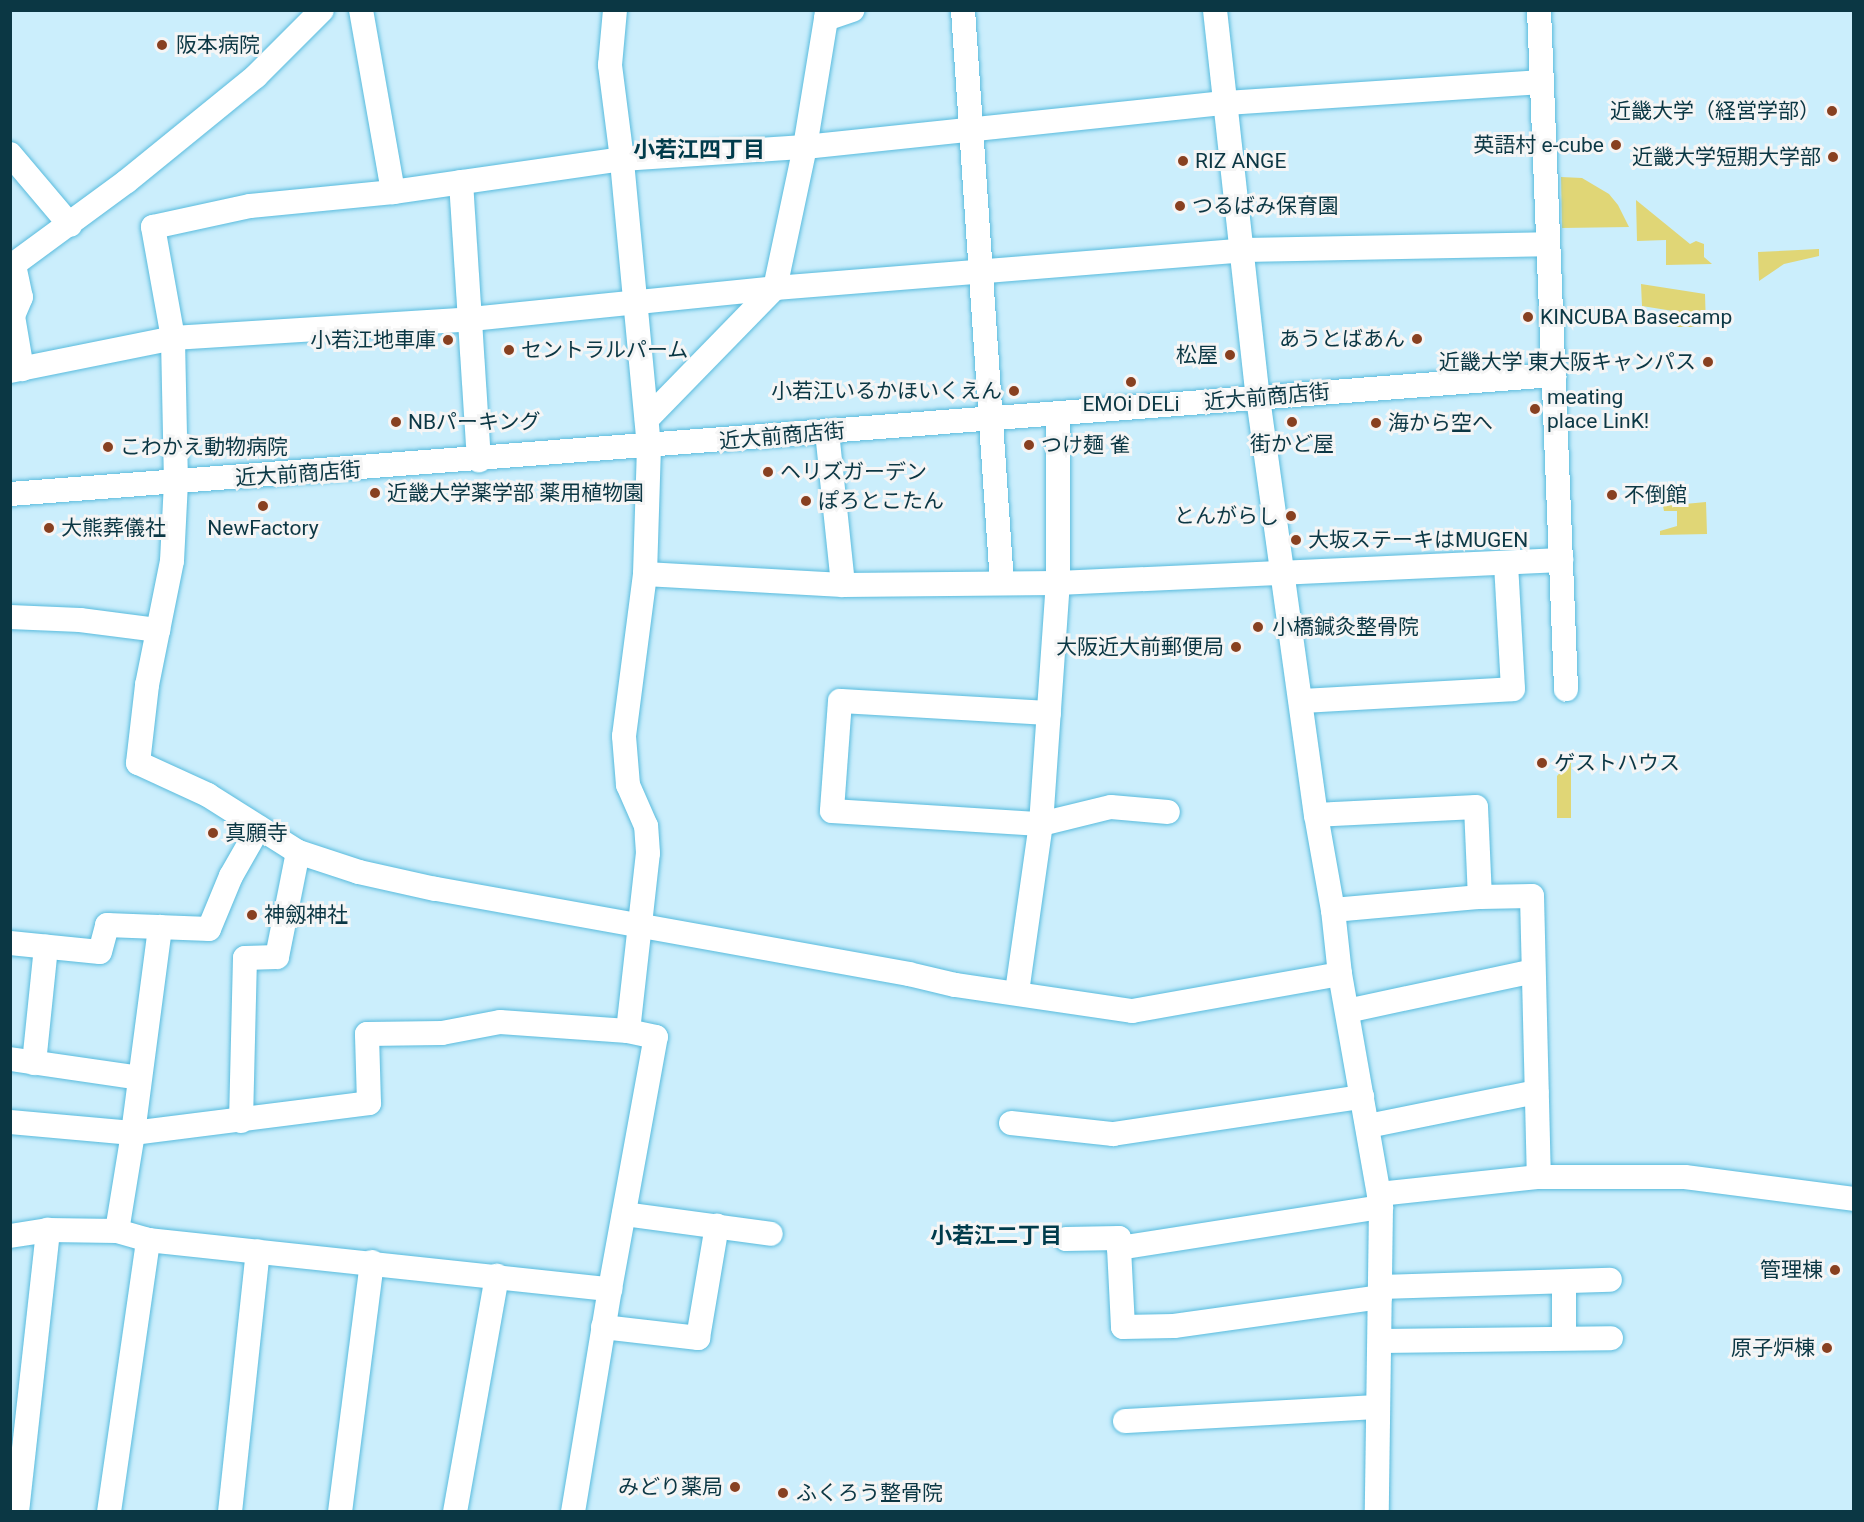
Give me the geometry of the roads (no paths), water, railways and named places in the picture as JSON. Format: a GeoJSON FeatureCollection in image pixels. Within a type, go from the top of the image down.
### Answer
{"type":"FeatureCollection","features":[{"type":"Feature","properties":{"kind":"street"},"geometry":{"type":"LineString","coordinates":[[322,10],[256,76],[70,225],[12,266],[21,297],[13,316],[16,370],[173,338],[471,319],[636,304],[775,288],[982,273],[1242,250],[1547,244]]}},
{"type":"Feature","properties":{"kind":"street"},"geometry":{"type":"LineString","coordinates":[[361,10],[393,192]]}},
{"type":"Feature","properties":{"kind":"street"},"geometry":{"type":"LineString","coordinates":[[615,10],[610,65],[622,159],[649,447],[645,574],[624,736],[628,785],[646,826],[648,853],[628,1030]]}},
{"type":"Feature","properties":{"kind":"street"},"geometry":{"type":"LineString","coordinates":[[647,419],[775,288],[806,147],[826,15],[852,10]]}},
{"type":"Feature","properties":{"kind":"street"},"geometry":{"type":"LineString","coordinates":[[963,10],[1002,583]]}},
{"type":"Feature","properties":{"kind":"street"},"geometry":{"type":"LineString","coordinates":[[1215,10],[1258,398],[1316,815],[1333,910],[1340,974],[1380,1201],[1381,1341],[1377,1512]]}},
{"type":"Feature","properties":{"kind":"street"},"geometry":{"type":"LineString","coordinates":[[1539,10],[1566,689]]}},
{"type":"Feature","properties":{"kind":"street"},"geometry":{"type":"LineString","coordinates":[[1340,974],[1132,1011],[1017,992],[955,985],[909,974],[435,889],[359,872],[298,852],[208,795],[138,763],[147,685],[172,561],[176,483],[173,338],[153,227],[250,206],[393,192],[622,159],[806,147],[1227,103],[1541,82]]}},
{"type":"Feature","properties":{"kind":"street"},"geometry":{"type":"LineString","coordinates":[[10,154],[70,225]]}},
{"type":"Feature","properties":{"kind":"street"},"geometry":{"type":"LineString","coordinates":[[461,182],[479,460]]}},
{"type":"Feature","properties":{"kind":"street","name":"近大前商店街"},"geometry":{"type":"LineString","coordinates":[[10,494],[649,447],[1554,375]]}},
{"type":"Feature","properties":{"kind":"street"},"geometry":{"type":"LineString","coordinates":[[1017,992],[1041,824],[1049,713],[1058,583],[1058,414]]}},
{"type":"Feature","properties":{"kind":"street"},"geometry":{"type":"LineString","coordinates":[[827,432],[843,585]]}},
{"type":"Feature","properties":{"kind":"street"},"geometry":{"type":"LineString","coordinates":[[645,574],[843,585],[1058,583],[1561,560]]}},
{"type":"Feature","properties":{"kind":"street"},"geometry":{"type":"LineString","coordinates":[[1301,701],[1513,689],[1506,564]]}},
{"type":"Feature","properties":{"kind":"street"},"geometry":{"type":"LineString","coordinates":[[10,617],[80,620],[158,630]]}},
{"type":"Feature","properties":{"kind":"street"},"geometry":{"type":"LineString","coordinates":[[1049,713],[840,700],[832,811],[1041,824],[1111,807],[1168,812]]}},
{"type":"Feature","properties":{"kind":"street"},"geometry":{"type":"LineString","coordinates":[[1316,815],[1476,807],[1480,897]]}},
{"type":"Feature","properties":{"kind":"street"},"geometry":{"type":"LineString","coordinates":[[10,943],[100,952],[107,925],[209,929],[231,876],[259,827]]}},
{"type":"Feature","properties":{"kind":"street"},"geometry":{"type":"LineString","coordinates":[[241,1121],[245,958],[277,957],[298,852]]}},
{"type":"Feature","properties":{"kind":"street"},"geometry":{"type":"LineString","coordinates":[[1333,910],[1480,897],[1532,896],[1539,1177]]}},
{"type":"Feature","properties":{"kind":"street"},"geometry":{"type":"LineString","coordinates":[[117,1231],[133,1133],[160,927]]}},
{"type":"Feature","properties":{"kind":"street"},"geometry":{"type":"LineString","coordinates":[[34,1063],[46,947]]}},
{"type":"Feature","properties":{"kind":"street"},"geometry":{"type":"LineString","coordinates":[[1347,1011],[1533,971]]}},
{"type":"Feature","properties":{"kind":"street"},"geometry":{"type":"LineString","coordinates":[[10,1122],[133,1133],[369,1103],[367,1034],[442,1033],[500,1022],[628,1030],[656,1037],[603,1327],[573,1512]]}},
{"type":"Feature","properties":{"kind":"street"},"geometry":{"type":"LineString","coordinates":[[10,1059],[140,1078]]}},
{"type":"Feature","properties":{"kind":"street"},"geometry":{"type":"LineString","coordinates":[[1368,1126],[1537,1092]]}},
{"type":"Feature","properties":{"kind":"street"},"geometry":{"type":"LineString","coordinates":[[1011,1123],[1113,1134],[1362,1097]]}},
{"type":"Feature","properties":{"kind":"street"},"geometry":{"type":"LineString","coordinates":[[1119,1248],[1380,1201],[1539,1177],[1685,1177],[1854,1199]]}},
{"type":"Feature","properties":{"kind":"street"},"geometry":{"type":"LineString","coordinates":[[624,1214],[771,1234]]}},
{"type":"Feature","properties":{"kind":"street"},"geometry":{"type":"LineString","coordinates":[[603,1327],[698,1338],[717,1226]]}},
{"type":"Feature","properties":{"kind":"street"},"geometry":{"type":"LineString","coordinates":[[10,1236],[48,1230],[117,1231],[148,1240],[610,1289]]}},
{"type":"Feature","properties":{"kind":"street"},"geometry":{"type":"LineString","coordinates":[[17,1512],[48,1230]]}},
{"type":"Feature","properties":{"kind":"street"},"geometry":{"type":"LineString","coordinates":[[1066,1239],[1119,1238],[1123,1327],[1174,1326],[1380,1292],[1610,1280]]}},
{"type":"Feature","properties":{"kind":"street"},"geometry":{"type":"LineString","coordinates":[[109,1512],[148,1240]]}},
{"type":"Feature","properties":{"kind":"street"},"geometry":{"type":"LineString","coordinates":[[230,1512],[258,1251]]}},
{"type":"Feature","properties":{"kind":"street"},"geometry":{"type":"LineString","coordinates":[[340,1512],[372,1262]]}},
{"type":"Feature","properties":{"kind":"street"},"geometry":{"type":"LineString","coordinates":[[455,1512],[497,1276]]}},
{"type":"Feature","properties":{"kind":"street"},"geometry":{"type":"LineString","coordinates":[[1564,1282],[1564,1338]]}},
{"type":"Feature","properties":{"kind":"street"},"geometry":{"type":"LineString","coordinates":[[1381,1341],[1611,1338]]}},
{"type":"Feature","properties":{"kind":"street"},"geometry":{"type":"LineString","coordinates":[[1125,1422],[1378,1407]]}},
{"type":"Feature","properties":{"kind":"place","name":"阪本病院"},"geometry":{"type":"Point","coordinates":[162,45]}},
{"type":"Feature","properties":{"kind":"place","name":"近畿大学（経営学部）"},"geometry":{"type":"Point","coordinates":[1832,111]}},
{"type":"Feature","properties":{"kind":"place","name":"英語村 e-cube"},"geometry":{"type":"Point","coordinates":[1616,145]}},
{"type":"Feature","properties":{"kind":"place","name":"近畿大学短期大学部"},"geometry":{"type":"Point","coordinates":[1833,157]}},
{"type":"Feature","properties":{"kind":"place","name":"RIZ ANGE"},"geometry":{"type":"Point","coordinates":[1183,161]}},
{"type":"Feature","properties":{"kind":"place","name":"つるばみ保育園"},"geometry":{"type":"Point","coordinates":[1180,206]}},
{"type":"Feature","properties":{"kind":"place","name":"KINCUBA Basecamp"},"geometry":{"type":"Point","coordinates":[1528,317]}},
{"type":"Feature","properties":{"kind":"place","name":"あうとばあん"},"geometry":{"type":"Point","coordinates":[1417,339]}},
{"type":"Feature","properties":{"kind":"place","name":"小若江地車庫"},"geometry":{"type":"Point","coordinates":[448,340]}},
{"type":"Feature","properties":{"kind":"place","name":"セントラルパーム"},"geometry":{"type":"Point","coordinates":[509,350]}},
{"type":"Feature","properties":{"kind":"place","name":"松屋"},"geometry":{"type":"Point","coordinates":[1230,355]}},
{"type":"Feature","properties":{"kind":"place","name":"近畿大学 東大阪キャンパス"},"geometry":{"type":"Point","coordinates":[1708,362]}},
{"type":"Feature","properties":{"kind":"place","name":"EMOi DELi"},"geometry":{"type":"Point","coordinates":[1131,382]}},
{"type":"Feature","properties":{"kind":"place","name":"小若江いるかほいくえん"},"geometry":{"type":"Point","coordinates":[1014,391]}},
{"type":"Feature","properties":{"kind":"place","name":"meating place LinK!"},"geometry":{"type":"Point","coordinates":[1535,409]}},
{"type":"Feature","properties":{"kind":"place","name":"NBパーキング"},"geometry":{"type":"Point","coordinates":[396,422]}},
{"type":"Feature","properties":{"kind":"place","name":"街かど屋"},"geometry":{"type":"Point","coordinates":[1292,422]}},
{"type":"Feature","properties":{"kind":"place","name":"海から空へ"},"geometry":{"type":"Point","coordinates":[1376,423]}},
{"type":"Feature","properties":{"kind":"place","name":"つけ麺 雀"},"geometry":{"type":"Point","coordinates":[1029,445]}},
{"type":"Feature","properties":{"kind":"place","name":"こわかえ動物病院"},"geometry":{"type":"Point","coordinates":[108,447]}},
{"type":"Feature","properties":{"kind":"place","name":"ヘリズガーデン"},"geometry":{"type":"Point","coordinates":[768,472]}},
{"type":"Feature","properties":{"kind":"place","name":"近畿大学薬学部 薬用植物園"},"geometry":{"type":"Point","coordinates":[375,493]}},
{"type":"Feature","properties":{"kind":"place","name":"不倒館"},"geometry":{"type":"Point","coordinates":[1612,495]}},
{"type":"Feature","properties":{"kind":"place","name":"ぽろとこたん"},"geometry":{"type":"Point","coordinates":[806,501]}},
{"type":"Feature","properties":{"kind":"place","name":"NewFactory"},"geometry":{"type":"Point","coordinates":[263,506]}},
{"type":"Feature","properties":{"kind":"place","name":"とんがらし"},"geometry":{"type":"Point","coordinates":[1291,516]}},
{"type":"Feature","properties":{"kind":"place","name":"大熊葬儀社"},"geometry":{"type":"Point","coordinates":[49,528]}},
{"type":"Feature","properties":{"kind":"place","name":"大坂ステーキはMUGEN"},"geometry":{"type":"Point","coordinates":[1296,540]}},
{"type":"Feature","properties":{"kind":"place","name":"小橋鍼灸整骨院"},"geometry":{"type":"Point","coordinates":[1258,627]}},
{"type":"Feature","properties":{"kind":"place","name":"大阪近大前郵便局"},"geometry":{"type":"Point","coordinates":[1236,647]}},
{"type":"Feature","properties":{"kind":"place","name":"ゲストハウス"},"geometry":{"type":"Point","coordinates":[1542,763]}},
{"type":"Feature","properties":{"kind":"place","name":"真願寺"},"geometry":{"type":"Point","coordinates":[213,833]}},
{"type":"Feature","properties":{"kind":"place","name":"神劔神社"},"geometry":{"type":"Point","coordinates":[252,915]}},
{"type":"Feature","properties":{"kind":"place","name":"管理棟"},"geometry":{"type":"Point","coordinates":[1835,1270]}},
{"type":"Feature","properties":{"kind":"place","name":"原子炉棟"},"geometry":{"type":"Point","coordinates":[1827,1348]}},
{"type":"Feature","properties":{"kind":"place","name":"みどり薬局"},"geometry":{"type":"Point","coordinates":[735,1487]}},
{"type":"Feature","properties":{"kind":"place","name":"ふくろう整骨院"},"geometry":{"type":"Point","coordinates":[783,1493]}},
{"type":"Feature","properties":{"kind":"district","name":"小若江四丁目"},"geometry":{"type":"Point","coordinates":[699,150]}},
{"type":"Feature","properties":{"kind":"district","name":"小若江二丁目"},"geometry":{"type":"Point","coordinates":[996,1236]}}]}
